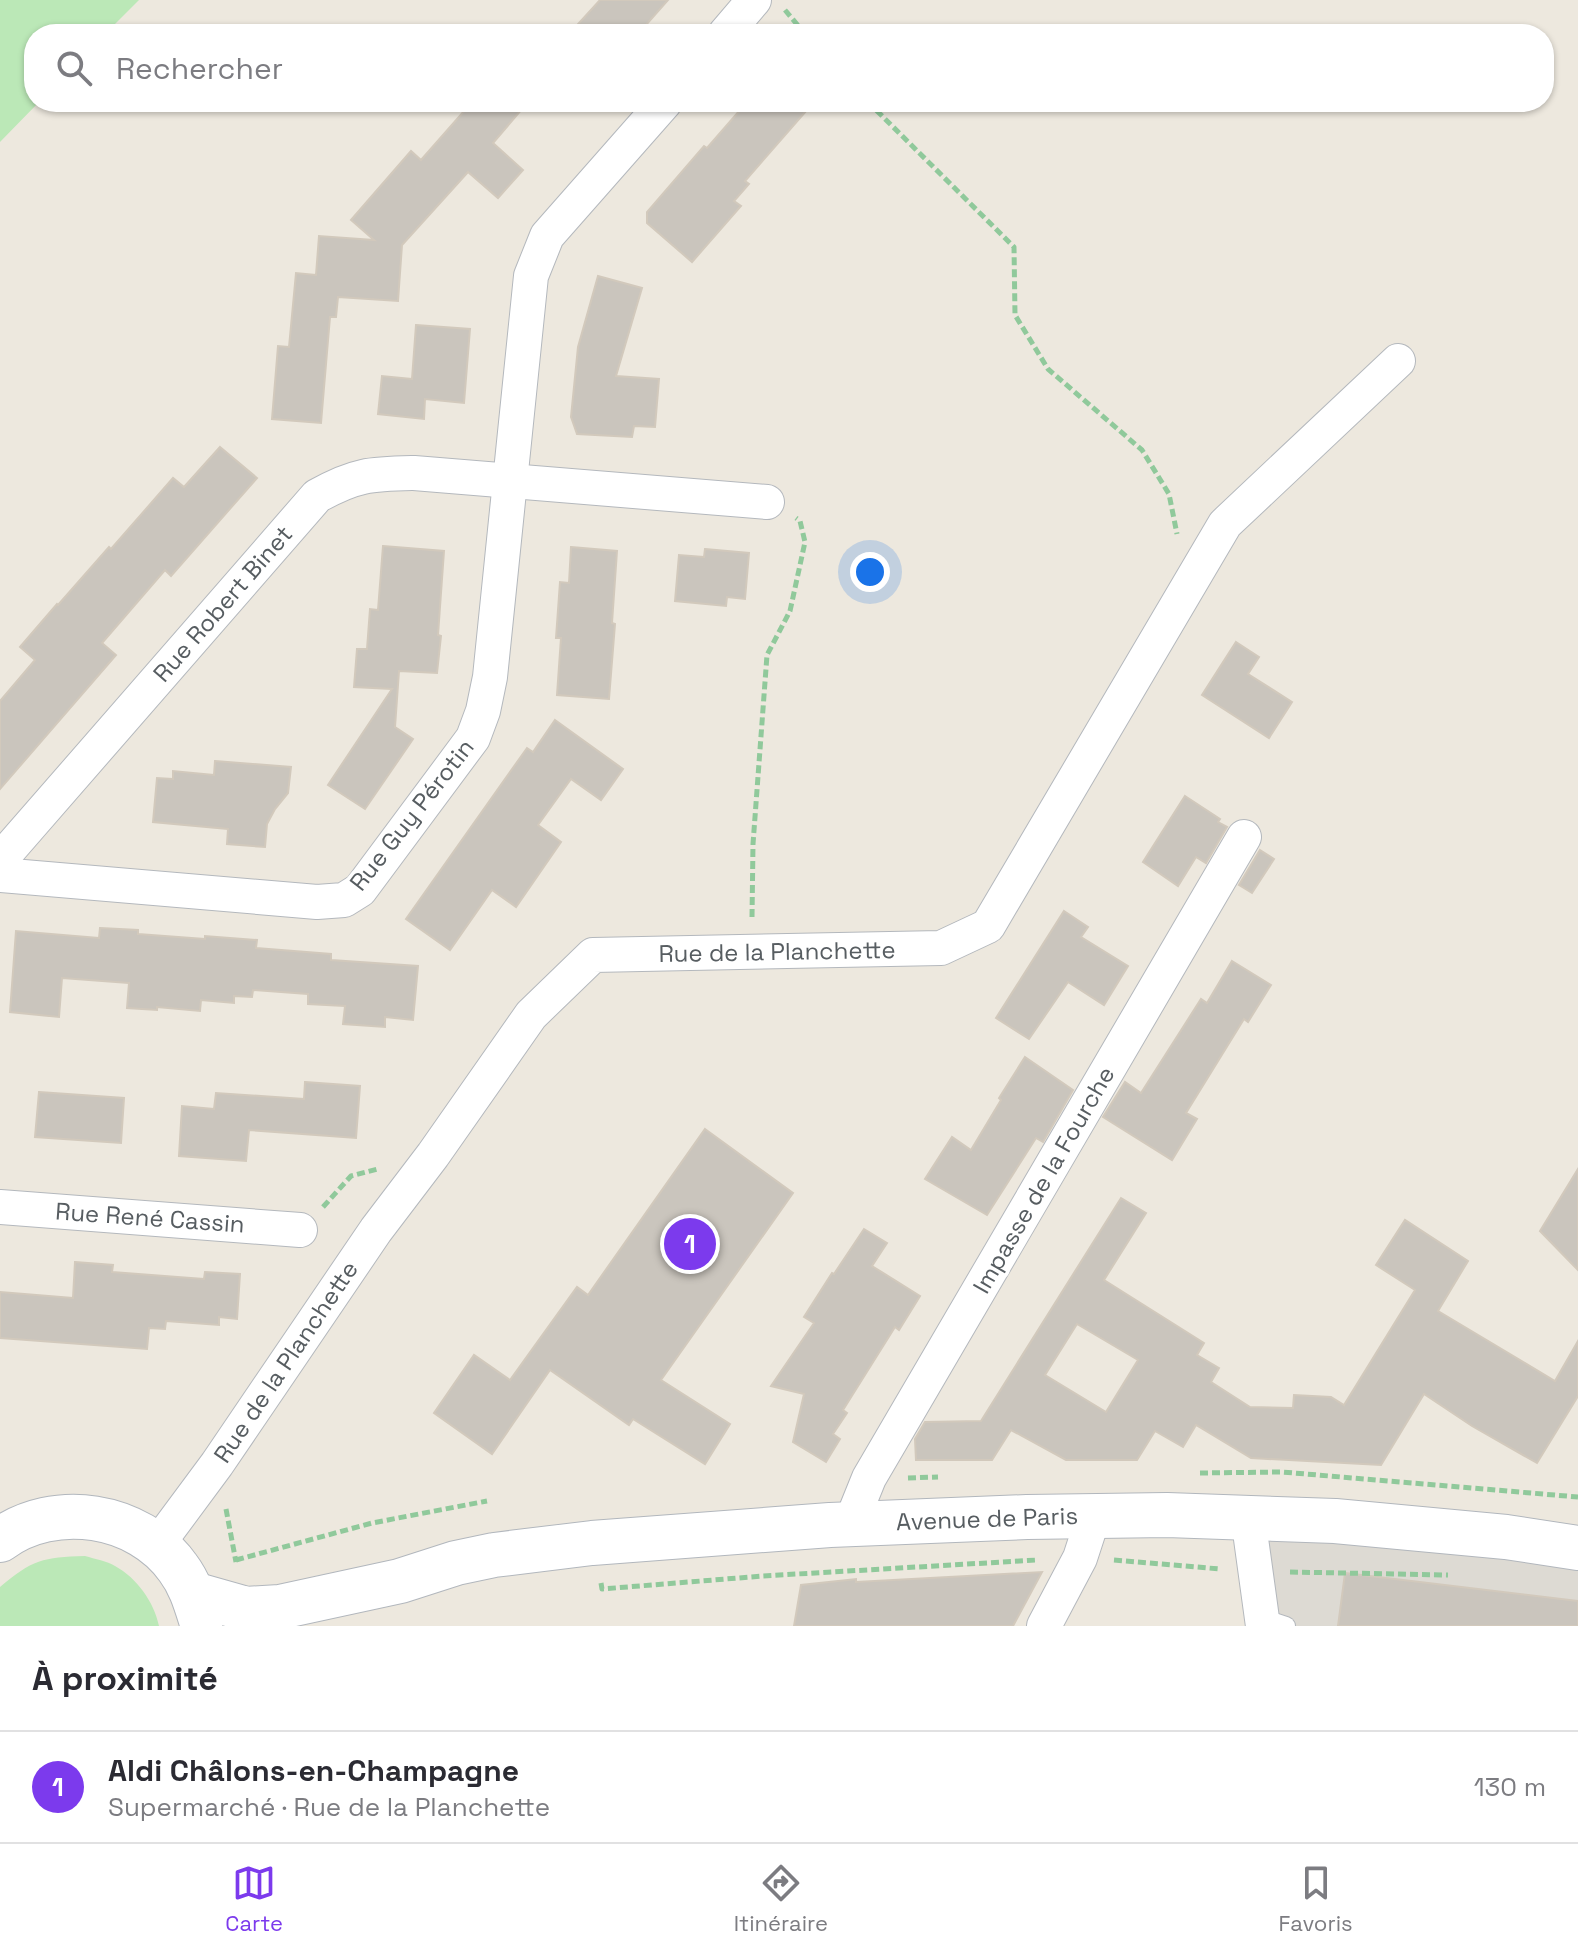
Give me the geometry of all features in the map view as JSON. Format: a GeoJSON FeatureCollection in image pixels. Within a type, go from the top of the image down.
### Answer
{"type":"FeatureCollection","features":[{"type":"Feature","properties":{"kind":"main road","name":"Avenue de Paris"},"geometry":{"type":"LineString","coordinates":[[197,1610],[280,1607],[400,1581],[456,1563],[561,1547],[850,1525],[1094,1515],[1248,1517],[1412,1528],[1578,1547]]}},
{"type":"Feature","properties":{"kind":"main road"},"geometry":{"type":"LineString","coordinates":[[0,1540],[11,1532],[47,1518],[86,1516],[124,1525],[157,1545],[178,1567],[197,1610]]}},
{"type":"Feature","properties":{"kind":"main road","name":"Avenue de Paris"},"geometry":{"type":"LineString","coordinates":[[308,1626],[400,1581]]}},
{"type":"Feature","properties":{"kind":"street"},"geometry":{"type":"LineString","coordinates":[[736,24],[761,1]]}},
{"type":"Feature","properties":{"kind":"street","name":"Rue Guy Pérotin"},"geometry":{"type":"LineString","coordinates":[[0,875],[317,902],[344,900],[360,890],[473,738],[483,711],[490,677],[531,276],[547,236],[656,112]]}},
{"type":"Feature","properties":{"kind":"street","name":"Rue de la Planchette"},"geometry":{"type":"LineString","coordinates":[[157,1545],[217,1464],[376,1230],[531,1015],[593,955],[941,948],[988,926],[1225,524],[1398,361]]}},
{"type":"Feature","properties":{"kind":"street","name":"Rue Robert Binet"},"geometry":{"type":"LineString","coordinates":[[0,860],[317,496],[342,482],[371,474],[414,473],[767,502]]}},
{"type":"Feature","properties":{"kind":"street","name":"Impasse de la Fourche"},"geometry":{"type":"LineString","coordinates":[[850,1525],[869,1478],[1244,837]]}},
{"type":"Feature","properties":{"kind":"street","name":"Rue René Cassin"},"geometry":{"type":"LineString","coordinates":[[0,1207],[300,1230]]}},
{"type":"Feature","properties":{"kind":"street"},"geometry":{"type":"LineString","coordinates":[[1044,1626],[1080,1558],[1094,1515]]}},
{"type":"Feature","properties":{"kind":"street"},"geometry":{"type":"LineString","coordinates":[[1248,1517],[1270,1623]]}},
{"type":"Feature","properties":{"kind":"path"},"geometry":{"type":"LineString","coordinates":[[761,1],[792,24]]}},
{"type":"Feature","properties":{"kind":"path"},"geometry":{"type":"LineString","coordinates":[[878,112],[1014,247],[1015,315],[1048,369],[1142,450],[1169,494],[1180,548],[1202,563]]}},
{"type":"Feature","properties":{"kind":"path"},"geometry":{"type":"LineString","coordinates":[[751,952],[753,844],[767,655],[790,611],[805,542],[800,521],[767,502]]}},
{"type":"Feature","properties":{"kind":"path"},"geometry":{"type":"LineString","coordinates":[[300,1230],[351,1176],[433,1155]]}},
{"type":"Feature","properties":{"kind":"path"},"geometry":{"type":"LineString","coordinates":[[217,1464],[246,1609]]}},
{"type":"Feature","properties":{"kind":"path"},"geometry":{"type":"LineString","coordinates":[[236,1560],[372,1523],[487,1501]]}},
{"type":"Feature","properties":{"kind":"shaded area"},"geometry":{"type":"Polygon","coordinates":[[[1241,1512],[1578,1569],[1578,1626],[1264,1626],[1241,1512]]]}},
{"type":"Feature","properties":{"kind":"green space"},"geometry":{"type":"Polygon","coordinates":[[[0,0],[139,0],[115,24],[24,24],[24,112],[29,112],[0,142],[0,0]]]}},
{"type":"Feature","properties":{"kind":"green space"},"geometry":{"type":"Polygon","coordinates":[[[85,1556],[112,1564],[130,1577],[149,1600],[159,1626],[0,1626],[0,1587],[39,1562],[58,1557],[85,1556]]]}},
{"type":"Feature","properties":{"kind":"building"},"geometry":{"type":"Polygon","coordinates":[[[600,0],[668,0],[647,24],[578,24],[600,0]]]}},
{"type":"Feature","properties":{"kind":"building"},"geometry":{"type":"Polygon","coordinates":[[[463,112],[519,112],[493,143],[523,170],[498,198],[468,172],[402,245],[398,301],[338,297],[336,317],[330,317],[321,423],[272,419],[278,346],[289,347],[296,273],[316,275],[319,236],[374,240],[351,220],[411,151],[421,160],[463,112]]]}},
{"type":"Feature","properties":{"kind":"building"},"geometry":{"type":"Polygon","coordinates":[[[738,112],[805,112],[745,181],[749,184],[734,201],[741,206],[692,262],[647,223],[647,212],[704,146],[707,148],[738,112]]]}},
{"type":"Feature","properties":{"kind":"building"},"geometry":{"type":"Polygon","coordinates":[[[598,276],[642,288],[616,376],[659,379],[655,427],[634,426],[632,437],[577,434],[571,417],[578,347],[598,276]]]}},
{"type":"Feature","properties":{"kind":"building"},"geometry":{"type":"Polygon","coordinates":[[[416,325],[470,329],[464,403],[425,399],[424,419],[378,414],[382,376],[412,379],[416,325]]]}},
{"type":"Feature","properties":{"kind":"building"},"geometry":{"type":"Polygon","coordinates":[[[220,447],[257,478],[171,576],[165,570],[102,643],[116,655],[0,789],[0,701],[35,660],[20,647],[173,478],[184,487],[220,447]]]}},
{"type":"Feature","properties":{"kind":"building"},"geometry":{"type":"Polygon","coordinates":[[[383,546],[444,551],[438,635],[441,636],[437,673],[399,671],[395,727],[413,739],[365,809],[328,785],[392,689],[354,687],[357,649],[367,649],[370,609],[378,610],[383,546]]]}},
{"type":"Feature","properties":{"kind":"building"},"geometry":{"type":"Polygon","coordinates":[[[571,547],[617,551],[609,699],[557,695],[561,638],[556,638],[560,582],[569,583],[571,547]]]}},
{"type":"Feature","properties":{"kind":"building"},"geometry":{"type":"Polygon","coordinates":[[[705,549],[749,553],[745,599],[727,597],[726,606],[675,601],[679,555],[704,557],[705,549]]]}},
{"type":"Feature","properties":{"kind":"building"},"geometry":{"type":"Polygon","coordinates":[[[1236,642],[1259,657],[1248,674],[1292,702],[1269,738],[1202,695],[1236,642]]]}},
{"type":"Feature","properties":{"kind":"building"},"geometry":{"type":"Polygon","coordinates":[[[555,720],[623,769],[601,800],[571,779],[538,825],[561,842],[516,907],[492,890],[450,950],[406,919],[527,748],[533,752],[555,720]]]}},
{"type":"Feature","properties":{"kind":"building"},"geometry":{"type":"Polygon","coordinates":[[[215,761],[291,767],[288,793],[267,824],[265,847],[227,844],[228,829],[153,822],[157,778],[173,779],[173,771],[214,775],[215,761]]]}},
{"type":"Feature","properties":{"kind":"building"},"geometry":{"type":"Polygon","coordinates":[[[1185,796],[1227,827],[1206,863],[1196,857],[1178,886],[1143,862],[1185,796]]]}},
{"type":"Feature","properties":{"kind":"building"},"geometry":{"type":"Polygon","coordinates":[[[1260,850],[1274,859],[1252,893],[1239,885],[1260,850]]]}},
{"type":"Feature","properties":{"kind":"building"},"geometry":{"type":"Polygon","coordinates":[[[1064,911],[1088,927],[1081,937],[1128,966],[1104,1005],[1068,982],[1029,1039],[996,1018],[1064,911]]]}},
{"type":"Feature","properties":{"kind":"building"},"geometry":{"type":"Polygon","coordinates":[[[100,928],[138,930],[138,934],[257,940],[256,948],[331,954],[331,960],[418,966],[413,1020],[385,1017],[385,1027],[343,1024],[345,1006],[308,1004],[308,994],[253,990],[252,997],[234,996],[234,1003],[201,1000],[200,1011],[127,1008],[129,983],[62,978],[59,1017],[10,1012],[16,931],[99,938],[100,928]]]}},
{"type":"Feature","properties":{"kind":"building"},"geometry":{"type":"Polygon","coordinates":[[[1232,961],[1271,985],[1248,1022],[1244,1019],[1186,1113],[1197,1119],[1172,1160],[1103,1117],[1125,1082],[1141,1093],[1201,999],[1207,1003],[1232,961]]]}},
{"type":"Feature","properties":{"kind":"building"},"geometry":{"type":"Polygon","coordinates":[[[1025,1057],[1073,1090],[1043,1142],[1036,1138],[987,1215],[925,1179],[952,1137],[971,1150],[1025,1057]]]}},
{"type":"Feature","properties":{"kind":"building"},"geometry":{"type":"Polygon","coordinates":[[[305,1082],[360,1086],[356,1138],[249,1130],[246,1161],[179,1156],[182,1106],[214,1109],[216,1093],[304,1099],[305,1082]]]}},
{"type":"Feature","properties":{"kind":"building"},"geometry":{"type":"Polygon","coordinates":[[[39,1092],[124,1098],[121,1143],[35,1137],[39,1092]]]}},
{"type":"Feature","properties":{"kind":"building"},"geometry":{"type":"Polygon","coordinates":[[[705,1129],[793,1193],[661,1380],[730,1424],[705,1464],[633,1419],[629,1425],[550,1370],[492,1454],[434,1413],[474,1355],[510,1380],[577,1287],[588,1295],[705,1129]]]}},
{"type":"Feature","properties":{"kind":"building"},"geometry":{"type":"Polygon","coordinates":[[[1578,1169],[1578,1270],[1540,1231],[1578,1169]]]}},
{"type":"Feature","properties":{"kind":"building"},"geometry":{"type":"Polygon","coordinates":[[[1121,1198],[1146,1213],[1104,1280],[1204,1343],[1197,1355],[1219,1368],[1211,1382],[1250,1407],[1293,1408],[1294,1395],[1331,1397],[1344,1405],[1415,1290],[1376,1265],[1405,1220],[1468,1261],[1438,1311],[1555,1381],[1578,1341],[1578,1396],[1537,1463],[1424,1394],[1381,1465],[1251,1458],[1196,1425],[1183,1447],[1155,1431],[1137,1460],[1066,1460],[1011,1430],[992,1460],[916,1460],[915,1439],[925,1422],[981,1421],[1121,1198]],[[1077,1324],[1045,1375],[1106,1412],[1138,1360],[1077,1324]]]}},
{"type":"Feature","properties":{"kind":"building"},"geometry":{"type":"Polygon","coordinates":[[[864,1229],[887,1243],[872,1266],[920,1296],[899,1330],[895,1327],[843,1410],[847,1413],[833,1434],[840,1439],[826,1462],[793,1442],[804,1394],[771,1386],[814,1323],[804,1317],[864,1229]]]}},
{"type":"Feature","properties":{"kind":"building"},"geometry":{"type":"Polygon","coordinates":[[[75,1262],[113,1265],[112,1272],[204,1279],[205,1272],[240,1274],[237,1319],[219,1317],[219,1325],[166,1321],[165,1329],[149,1328],[147,1349],[0,1338],[0,1292],[73,1298],[75,1262]]]}},
{"type":"Feature","properties":{"kind":"building"},"geometry":{"type":"Polygon","coordinates":[[[1042,1572],[1013,1626],[794,1626],[801,1585],[856,1579],[856,1582],[1042,1572]]]}},
{"type":"Feature","properties":{"kind":"building"},"geometry":{"type":"Polygon","coordinates":[[[1345,1573],[1578,1601],[1578,1626],[1338,1626],[1345,1573]]]}},
{"type":"Feature","properties":{"kind":"place","name":"Aldi Châlons-en-Champagne"},"geometry":{"type":"Point","coordinates":[690,1244]}}]}
